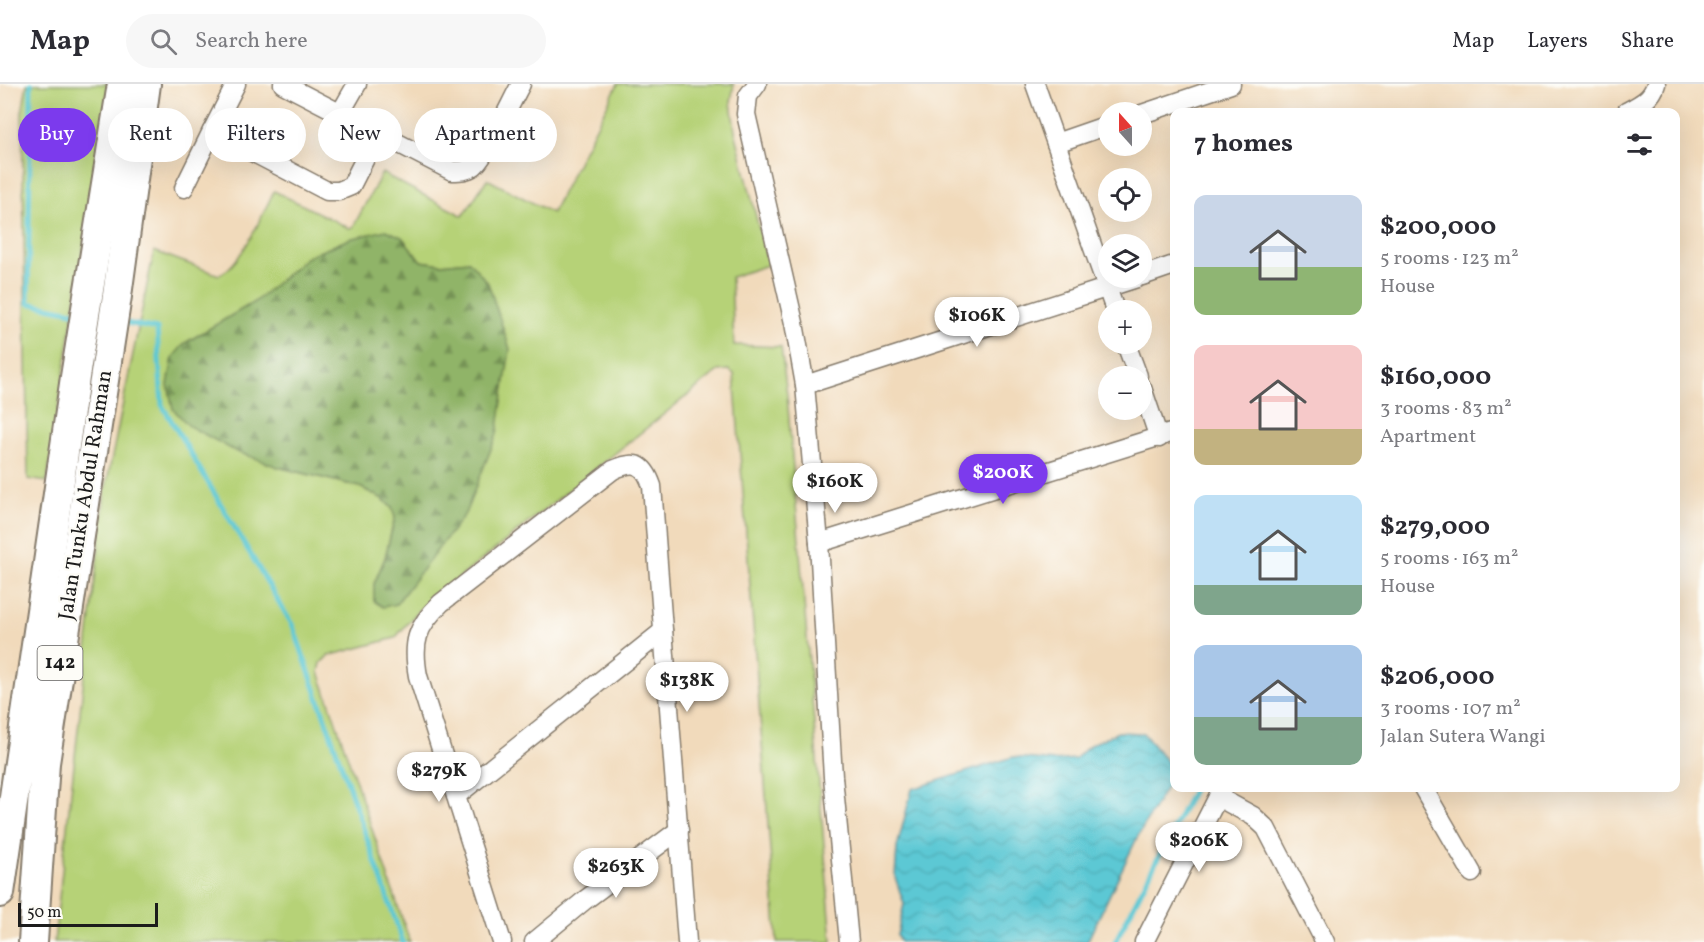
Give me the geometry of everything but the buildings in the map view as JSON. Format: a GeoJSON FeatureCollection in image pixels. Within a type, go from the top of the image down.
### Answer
{"type":"FeatureCollection","features":[{"type":"Feature","properties":{"kind":"main road","name":"Jalan Tunku Abdul Rahman"},"geometry":{"type":"LineString","coordinates":[[33,942],[45,763],[89,381],[88,293],[122,84]]}},
{"type":"Feature","properties":{"kind":"main road","name":"Jalan Tunku Abdul Rahman"},"geometry":{"type":"LineString","coordinates":[[0,893],[89,381],[117,296],[146,84]]}},
{"type":"Feature","properties":{"kind":"street"},"geometry":{"type":"LineString","coordinates":[[224,108],[236,84]]}},
{"type":"Feature","properties":{"kind":"street"},"geometry":{"type":"LineString","coordinates":[[283,84],[333,108]]}},
{"type":"Feature","properties":{"kind":"street"},"geometry":{"type":"LineString","coordinates":[[343,108],[357,84]]}},
{"type":"Feature","properties":{"kind":"street"},"geometry":{"type":"LineString","coordinates":[[402,145],[452,171],[464,171],[476,165],[521,84]]}},
{"type":"Feature","properties":{"kind":"street"},"geometry":{"type":"LineString","coordinates":[[757,84],[748,96],[746,114],[794,323],[805,385],[819,543],[833,777],[849,942]]}},
{"type":"Feature","properties":{"kind":"street"},"geometry":{"type":"LineString","coordinates":[[1035,84],[1098,262]]}},
{"type":"Feature","properties":{"kind":"street"},"geometry":{"type":"LineString","coordinates":[[1152,111],[1231,84]]}},
{"type":"Feature","properties":{"kind":"street"},"geometry":{"type":"LineString","coordinates":[[1634,108],[1653,94],[1656,84]]}},
{"type":"Feature","properties":{"kind":"street"},"geometry":{"type":"LineString","coordinates":[[1056,143],[1098,128]]}},
{"type":"Feature","properties":{"kind":"street"},"geometry":{"type":"LineString","coordinates":[[184,188],[205,146]]}},
{"type":"Feature","properties":{"kind":"street"},"geometry":{"type":"LineString","coordinates":[[270,162],[327,191],[339,191],[351,186],[363,162]]}},
{"type":"Feature","properties":{"kind":"street"},"geometry":{"type":"LineString","coordinates":[[1152,273],[1170,266]]}},
{"type":"Feature","properties":{"kind":"street"},"geometry":{"type":"LineString","coordinates":[[805,385],[1107,288],[1111,300]]}},
{"type":"Feature","properties":{"kind":"street"},"geometry":{"type":"LineString","coordinates":[[819,543],[1167,435],[1152,407]]}},
{"type":"Feature","properties":{"kind":"street"},"geometry":{"type":"LineString","coordinates":[[502,942],[418,676],[414,656],[417,634],[428,615],[441,603],[613,470],[625,465],[639,465],[647,474],[652,486],[687,942]]}},
{"type":"Feature","properties":{"kind":"street"},"geometry":{"type":"LineString","coordinates":[[456,796],[663,631]]}},
{"type":"Feature","properties":{"kind":"street"},"geometry":{"type":"LineString","coordinates":[[1144,942],[1220,792],[1266,828],[1325,942]]}},
{"type":"Feature","properties":{"kind":"street"},"geometry":{"type":"LineString","coordinates":[[1425,792],[1472,873]]}},
{"type":"Feature","properties":{"kind":"street"},"geometry":{"type":"LineString","coordinates":[[534,942],[585,900],[679,830]]}},
{"type":"Feature","properties":{"kind":"green space"},"geometry":{"type":"Polygon","coordinates":[[[27,84],[109,84],[47,482],[28,479],[23,162],[96,162],[96,108],[23,108],[27,84]]]}},
{"type":"Feature","properties":{"kind":"green space"},"geometry":{"type":"Polygon","coordinates":[[[618,84],[734,84],[731,102],[735,131],[768,265],[731,277],[734,345],[781,347],[787,395],[832,942],[777,942],[734,374],[729,370],[718,371],[419,610],[395,638],[328,656],[321,663],[319,672],[410,942],[54,942],[105,491],[154,251],[219,275],[227,270],[243,250],[274,191],[349,228],[353,227],[382,173],[463,216],[487,179],[552,213],[618,84]],[[402,238],[307,257],[256,301],[185,343],[278,467],[360,487],[383,499],[392,508],[395,517],[385,558],[374,584],[396,604],[417,575],[469,261],[441,264],[421,261],[402,238]]]}},
{"type":"Feature","properties":{"kind":"green space"},"geometry":{"type":"Polygon","coordinates":[[[386,230],[402,237],[421,261],[441,264],[469,261],[488,283],[510,349],[497,434],[465,514],[396,604],[383,607],[374,601],[374,584],[385,558],[395,517],[392,508],[383,499],[360,487],[278,467],[235,451],[189,426],[173,409],[168,385],[173,357],[185,343],[256,301],[307,257],[349,239],[386,230]]]}},
{"type":"Feature","properties":{"kind":"water"},"geometry":{"type":"Polygon","coordinates":[[[1118,732],[1143,733],[1169,764],[1170,780],[1137,838],[1087,942],[900,942],[897,935],[904,904],[895,877],[897,847],[912,789],[1013,757],[1054,761],[1075,759],[1090,745],[1118,732]]]}},
{"type":"Feature","properties":{"kind":"waterway"},"geometry":{"type":"LineString","coordinates":[[31,84],[28,303],[78,313]]}},
{"type":"Feature","properties":{"kind":"waterway"},"geometry":{"type":"LineString","coordinates":[[122,322],[157,329],[162,405],[293,626],[403,942]]}},
{"type":"Feature","properties":{"kind":"waterway"},"geometry":{"type":"LineString","coordinates":[[1115,942],[1192,792]]}}]}
